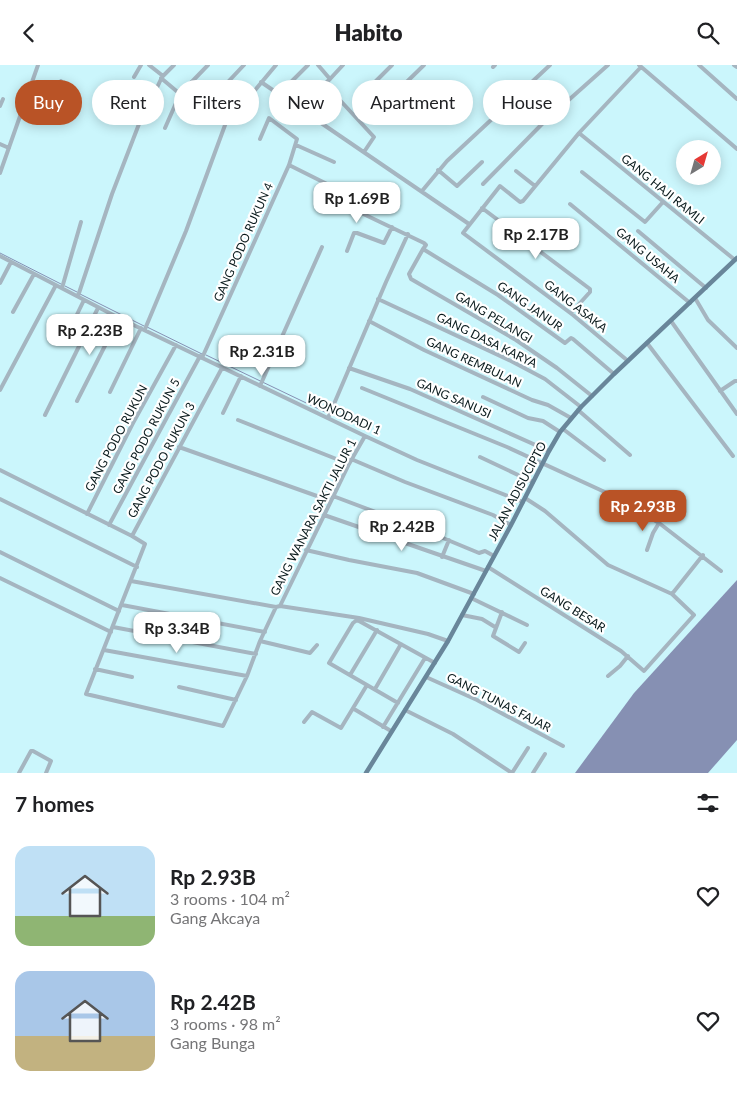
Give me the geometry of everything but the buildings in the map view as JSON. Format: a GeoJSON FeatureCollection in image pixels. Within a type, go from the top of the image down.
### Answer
{"type":"FeatureCollection","features":[{"type":"Feature","properties":{"kind":"main road","name":"JALAN ADISUCIPTO"},"geometry":{"type":"LineString","coordinates":[[366,773],[448,641],[511,525],[548,451],[571,418],[614,374],[736,259]]}},
{"type":"Feature","properties":{"kind":"street"},"geometry":{"type":"LineString","coordinates":[[33,80],[38,65]]}},
{"type":"Feature","properties":{"kind":"street"},"geometry":{"type":"LineString","coordinates":[[134,77],[141,65]]}},
{"type":"Feature","properties":{"kind":"street"},"geometry":{"type":"LineString","coordinates":[[149,65],[174,88]]}},
{"type":"Feature","properties":{"kind":"street"},"geometry":{"type":"LineString","coordinates":[[160,80],[174,65]]}},
{"type":"Feature","properties":{"kind":"street"},"geometry":{"type":"LineString","coordinates":[[194,80],[208,65]]}},
{"type":"Feature","properties":{"kind":"street"},"geometry":{"type":"LineString","coordinates":[[230,80],[244,65]]}},
{"type":"Feature","properties":{"kind":"street"},"geometry":{"type":"LineString","coordinates":[[259,84],[276,65]]}},
{"type":"Feature","properties":{"kind":"street"},"geometry":{"type":"LineString","coordinates":[[294,80],[308,65]]}},
{"type":"Feature","properties":{"kind":"street"},"geometry":{"type":"LineString","coordinates":[[318,65],[330,79],[343,65]]}},
{"type":"Feature","properties":{"kind":"street"},"geometry":{"type":"LineString","coordinates":[[377,80],[392,65]]}},
{"type":"Feature","properties":{"kind":"street"},"geometry":{"type":"LineString","coordinates":[[409,80],[424,65]]}},
{"type":"Feature","properties":{"kind":"street"},"geometry":{"type":"LineString","coordinates":[[422,191],[438,170],[550,65]]}},
{"type":"Feature","properties":{"kind":"street"},"geometry":{"type":"LineString","coordinates":[[483,183],[549,117],[608,65]]}},
{"type":"Feature","properties":{"kind":"street"},"geometry":{"type":"LineString","coordinates":[[699,65],[737,99]]}},
{"type":"Feature","properties":{"kind":"street"},"geometry":{"type":"LineString","coordinates":[[324,125],[469,224],[500,187],[520,202],[523,201],[579,133],[640,66],[737,149]]}},
{"type":"Feature","properties":{"kind":"street"},"geometry":{"type":"LineString","coordinates":[[261,82],[269,88]]}},
{"type":"Feature","properties":{"kind":"street"},"geometry":{"type":"LineString","coordinates":[[0,106],[3,99]]}},
{"type":"Feature","properties":{"kind":"street"},"geometry":{"type":"LineString","coordinates":[[342,102],[374,137],[364,152]]}},
{"type":"Feature","properties":{"kind":"street"},"geometry":{"type":"LineString","coordinates":[[164,128],[174,107]]}},
{"type":"Feature","properties":{"kind":"street"},"geometry":{"type":"LineString","coordinates":[[260,139],[269,118],[296,137],[296,145],[334,162]]}},
{"type":"Feature","properties":{"kind":"street"},"geometry":{"type":"LineString","coordinates":[[0,173],[17,125]]}},
{"type":"Feature","properties":{"kind":"street"},"geometry":{"type":"LineString","coordinates":[[78,296],[112,194],[139,125]]}},
{"type":"Feature","properties":{"kind":"street"},"geometry":{"type":"LineString","coordinates":[[110,392],[149,319],[186,231],[225,125]]}},
{"type":"Feature","properties":{"kind":"street","name":"GANG HAJI RAMLI"},"geometry":{"type":"LineString","coordinates":[[579,133],[736,259]]}},
{"type":"Feature","properties":{"kind":"street"},"geometry":{"type":"LineString","coordinates":[[0,144],[9,147]]}},
{"type":"Feature","properties":{"kind":"street","name":"GANG PODO RUKUN 4"},"geometry":{"type":"LineString","coordinates":[[202,357],[289,165],[296,145]]}},
{"type":"Feature","properties":{"kind":"street"},"geometry":{"type":"LineString","coordinates":[[438,170],[457,187],[482,162]]}},
{"type":"Feature","properties":{"kind":"street","name":"GANG JANUR"},"geometry":{"type":"LineString","coordinates":[[289,165],[335,188],[332,199],[424,243],[426,245],[424,249],[498,295],[565,343],[571,338],[573,339],[614,374]]}},
{"type":"Feature","properties":{"kind":"street"},"geometry":{"type":"LineString","coordinates":[[516,171],[535,186]]}},
{"type":"Feature","properties":{"kind":"street"},"geometry":{"type":"LineString","coordinates":[[582,172],[645,222],[663,202]]}},
{"type":"Feature","properties":{"kind":"street","name":"GANG USAHA"},"geometry":{"type":"LineString","coordinates":[[570,204],[690,303]]}},
{"type":"Feature","properties":{"kind":"street"},"geometry":{"type":"LineString","coordinates":[[482,208],[590,289],[590,292],[571,313]]}},
{"type":"Feature","properties":{"kind":"street"},"geometry":{"type":"LineString","coordinates":[[62,286],[81,222]]}},
{"type":"Feature","properties":{"kind":"street","name":"GANG ASAKA"},"geometry":{"type":"LineString","coordinates":[[469,224],[463,232],[464,234],[571,313],[628,361]]}},
{"type":"Feature","properties":{"kind":"street"},"geometry":{"type":"LineString","coordinates":[[347,251],[354,233],[384,243],[392,227]]}},
{"type":"Feature","properties":{"kind":"street"},"geometry":{"type":"LineString","coordinates":[[638,231],[706,288]]}},
{"type":"Feature","properties":{"kind":"street"},"geometry":{"type":"LineString","coordinates":[[328,417],[408,234]]}},
{"type":"Feature","properties":{"kind":"street"},"geometry":{"type":"LineString","coordinates":[[260,386],[322,247]]}},
{"type":"Feature","properties":{"kind":"street","name":"GANG PELANGI"},"geometry":{"type":"LineString","coordinates":[[424,249],[409,274],[411,279],[516,340],[557,368],[592,396]]}},
{"type":"Feature","properties":{"kind":"street","name":"WONODADI 1"},"geometry":{"type":"LineString","coordinates":[[0,257],[56,285],[62,286],[119,319],[365,436],[417,460],[524,500],[545,511],[608,565],[672,594],[694,614],[645,671]]}},
{"type":"Feature","properties":{"kind":"street"},"geometry":{"type":"LineString","coordinates":[[0,283],[11,262]]}},
{"type":"Feature","properties":{"kind":"street"},"geometry":{"type":"LineString","coordinates":[[13,313],[34,274]]}},
{"type":"Feature","properties":{"kind":"street"},"geometry":{"type":"LineString","coordinates":[[0,390],[56,285]]}},
{"type":"Feature","properties":{"kind":"street"},"geometry":{"type":"LineString","coordinates":[[695,298],[708,320],[737,348]]}},
{"type":"Feature","properties":{"kind":"street","name":"GANG DASA KARYA"},"geometry":{"type":"LineString","coordinates":[[378,299],[511,361],[545,379],[630,455]]}},
{"type":"Feature","properties":{"kind":"street"},"geometry":{"type":"LineString","coordinates":[[69,331],[84,300]]}},
{"type":"Feature","properties":{"kind":"street"},"geometry":{"type":"LineString","coordinates":[[45,415],[98,308]]}},
{"type":"Feature","properties":{"kind":"street"},"geometry":{"type":"LineString","coordinates":[[77,401],[119,319]]}},
{"type":"Feature","properties":{"kind":"street","name":"GANG REMBULAN"},"geometry":{"type":"LineString","coordinates":[[369,321],[424,350],[532,400],[548,405],[571,418]]}},
{"type":"Feature","properties":{"kind":"street"},"geometry":{"type":"LineString","coordinates":[[671,321],[737,414]]}},
{"type":"Feature","properties":{"kind":"street"},"geometry":{"type":"LineString","coordinates":[[647,343],[734,456]]}},
{"type":"Feature","properties":{"kind":"street","name":"GANG PODO RUKUN"},"geometry":{"type":"LineString","coordinates":[[87,514],[133,423],[176,345]]}},
{"type":"Feature","properties":{"kind":"street","name":"GANG PODO RUKUN 5"},"geometry":{"type":"LineString","coordinates":[[109,525],[202,357]]}},
{"type":"Feature","properties":{"kind":"street","name":"GANG PODO RUKUN 3"},"geometry":{"type":"LineString","coordinates":[[132,536],[222,368]]}},
{"type":"Feature","properties":{"kind":"street","name":"GANG SANUSI"},"geometry":{"type":"LineString","coordinates":[[349,368],[410,389],[548,451]]}},
{"type":"Feature","properties":{"kind":"street"},"geometry":{"type":"LineString","coordinates":[[223,413],[241,376]]}},
{"type":"Feature","properties":{"kind":"street"},"geometry":{"type":"LineString","coordinates":[[720,391],[737,381]]}},
{"type":"Feature","properties":{"kind":"street"},"geometry":{"type":"LineString","coordinates":[[362,388],[507,447],[620,499],[659,523],[721,571]]}},
{"type":"Feature","properties":{"kind":"street"},"geometry":{"type":"LineString","coordinates":[[483,397],[528,418],[543,421],[562,431],[604,460]]}},
{"type":"Feature","properties":{"kind":"street"},"geometry":{"type":"LineString","coordinates":[[238,420],[493,515],[511,525]]}},
{"type":"Feature","properties":{"kind":"street","name":"GANG WANARA SAKTI JALUR 1"},"geometry":{"type":"LineString","coordinates":[[131,581],[278,607],[350,461],[365,436]]}},
{"type":"Feature","properties":{"kind":"street"},"geometry":{"type":"LineString","coordinates":[[179,447],[330,501]]}},
{"type":"Feature","properties":{"kind":"street"},"geometry":{"type":"LineString","coordinates":[[480,457],[533,482]]}},
{"type":"Feature","properties":{"kind":"street"},"geometry":{"type":"LineString","coordinates":[[0,470],[142,541],[145,545],[86,694],[222,726],[247,676],[260,641],[278,607],[359,618],[428,634],[448,641]]}},
{"type":"Feature","properties":{"kind":"street"},"geometry":{"type":"LineString","coordinates":[[333,495],[478,553],[485,551],[494,556]]}},
{"type":"Feature","properties":{"kind":"street"},"geometry":{"type":"LineString","coordinates":[[0,499],[137,567]]}},
{"type":"Feature","properties":{"kind":"street","name":"GANG BESAR"},"geometry":{"type":"LineString","coordinates":[[324,515],[442,557],[487,569],[628,656],[645,671]]}},
{"type":"Feature","properties":{"kind":"street"},"geometry":{"type":"LineString","coordinates":[[646,550],[659,523]]}},
{"type":"Feature","properties":{"kind":"street"},"geometry":{"type":"LineString","coordinates":[[442,557],[450,541]]}},
{"type":"Feature","properties":{"kind":"street"},"geometry":{"type":"LineString","coordinates":[[306,550],[417,573],[473,596],[527,625]]}},
{"type":"Feature","properties":{"kind":"street"},"geometry":{"type":"LineString","coordinates":[[0,552],[119,611]]}},
{"type":"Feature","properties":{"kind":"street"},"geometry":{"type":"LineString","coordinates":[[672,594],[702,555]]}},
{"type":"Feature","properties":{"kind":"street"},"geometry":{"type":"LineString","coordinates":[[0,578],[112,630],[256,654]]}},
{"type":"Feature","properties":{"kind":"street"},"geometry":{"type":"LineString","coordinates":[[122,605],[265,632]]}},
{"type":"Feature","properties":{"kind":"street"},"geometry":{"type":"LineString","coordinates":[[502,612],[493,636],[519,652],[525,643]]}},
{"type":"Feature","properties":{"kind":"street"},"geometry":{"type":"LineString","coordinates":[[462,615],[482,619],[495,627]]}},
{"type":"Feature","properties":{"kind":"street"},"geometry":{"type":"LineString","coordinates":[[398,703],[329,662],[355,621],[358,620],[435,663]]}},
{"type":"Feature","properties":{"kind":"street"},"geometry":{"type":"LineString","coordinates":[[350,675],[377,630]]}},
{"type":"Feature","properties":{"kind":"street"},"geometry":{"type":"LineString","coordinates":[[260,641],[310,653],[317,645]]}},
{"type":"Feature","properties":{"kind":"street"},"geometry":{"type":"LineString","coordinates":[[375,689],[401,644]]}},
{"type":"Feature","properties":{"kind":"street"},"geometry":{"type":"LineString","coordinates":[[104,650],[247,676]]}},
{"type":"Feature","properties":{"kind":"street"},"geometry":{"type":"LineString","coordinates":[[608,676],[628,656]]}},
{"type":"Feature","properties":{"kind":"street"},"geometry":{"type":"LineString","coordinates":[[384,727],[425,658]]}},
{"type":"Feature","properties":{"kind":"street"},"geometry":{"type":"LineString","coordinates":[[96,669],[132,677]]}},
{"type":"Feature","properties":{"kind":"street","name":"GANG TUNAS FAJAR"},"geometry":{"type":"LineString","coordinates":[[426,677],[563,746]]}},
{"type":"Feature","properties":{"kind":"street"},"geometry":{"type":"LineString","coordinates":[[304,722],[312,712],[341,728],[367,685]]}},
{"type":"Feature","properties":{"kind":"street"},"geometry":{"type":"LineString","coordinates":[[179,687],[236,700]]}},
{"type":"Feature","properties":{"kind":"street"},"geometry":{"type":"LineString","coordinates":[[354,709],[391,731]]}},
{"type":"Feature","properties":{"kind":"street"},"geometry":{"type":"LineString","coordinates":[[405,710],[453,734],[512,773],[528,747]]}},
{"type":"Feature","properties":{"kind":"street"},"geometry":{"type":"LineString","coordinates":[[19,773],[31,751],[51,761],[46,773]]}},
{"type":"Feature","properties":{"kind":"street"},"geometry":{"type":"LineString","coordinates":[[533,773],[545,754]]}},
{"type":"Feature","properties":{"kind":"water"},"geometry":{"type":"Polygon","coordinates":[[[737,580],[737,740],[708,773],[575,773],[634,693],[737,580]]]}},
{"type":"Feature","properties":{"kind":"waterway"},"geometry":{"type":"LineString","coordinates":[[0,253],[61,284]]}},
{"type":"Feature","properties":{"kind":"waterway"},"geometry":{"type":"LineString","coordinates":[[65,286],[77,292]]}},
{"type":"Feature","properties":{"kind":"waterway"},"geometry":{"type":"LineString","coordinates":[[80,294],[144,326]]}},
{"type":"Feature","properties":{"kind":"waterway"},"geometry":{"type":"LineString","coordinates":[[147,327],[202,354]]}},
{"type":"Feature","properties":{"kind":"waterway"},"geometry":{"type":"LineString","coordinates":[[206,355],[325,412]]}}]}
